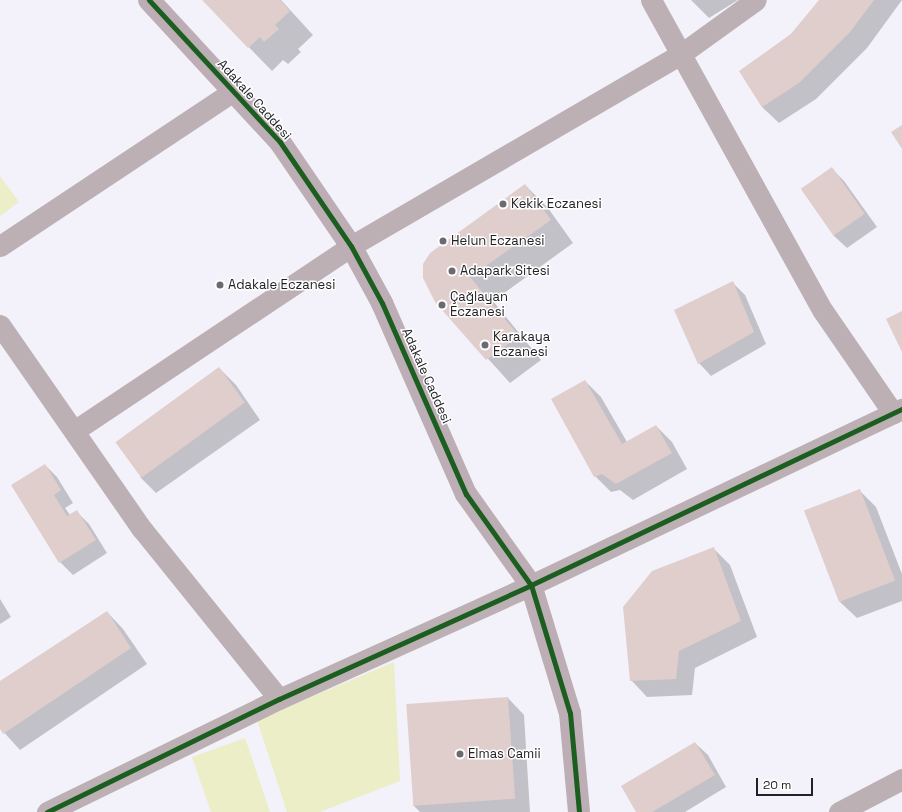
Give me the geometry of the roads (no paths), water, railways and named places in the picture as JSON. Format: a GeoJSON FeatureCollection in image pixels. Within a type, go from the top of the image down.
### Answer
{"type":"FeatureCollection","features":[{"type":"Feature","properties":{"kind":"street","name":"Adakale Caddesi"},"geometry":{"type":"LineString","coordinates":[[149,0],[232,92],[280,142],[352,246],[382,304],[466,494],[531,585],[570,713],[579,812]]}},
{"type":"Feature","properties":{"kind":"street"},"geometry":{"type":"LineString","coordinates":[[47,812],[279,699],[531,585],[898,411],[823,311],[651,0]]}},
{"type":"Feature","properties":{"kind":"street"},"geometry":{"type":"LineString","coordinates":[[74,431],[352,246],[681,54],[756,0]]}},
{"type":"Feature","properties":{"kind":"street"},"geometry":{"type":"LineString","coordinates":[[0,246],[232,92]]}},
{"type":"Feature","properties":{"kind":"street"},"geometry":{"type":"LineString","coordinates":[[0,324],[142,529],[279,699]]}},
{"type":"Feature","properties":{"kind":"street"},"geometry":{"type":"LineString","coordinates":[[839,812],[902,779]]}},
{"type":"Feature","properties":{"kind":"place","name":"Kekik Eczanesi"},"geometry":{"type":"Point","coordinates":[503,204]}},
{"type":"Feature","properties":{"kind":"place","name":"Helun Eczanesi"},"geometry":{"type":"Point","coordinates":[443,241]}},
{"type":"Feature","properties":{"kind":"place","name":"Adapark Sitesi"},"geometry":{"type":"Point","coordinates":[452,271]}},
{"type":"Feature","properties":{"kind":"place","name":"Adakale Eczanesi"},"geometry":{"type":"Point","coordinates":[220,285]}},
{"type":"Feature","properties":{"kind":"place","name":"Çağlayan Eczanesi"},"geometry":{"type":"Point","coordinates":[442,305]}},
{"type":"Feature","properties":{"kind":"place","name":"Karakaya Eczanesi"},"geometry":{"type":"Point","coordinates":[485,345]}},
{"type":"Feature","properties":{"kind":"place","name":"Elmas Camii"},"geometry":{"type":"Point","coordinates":[460,754]}}]}
